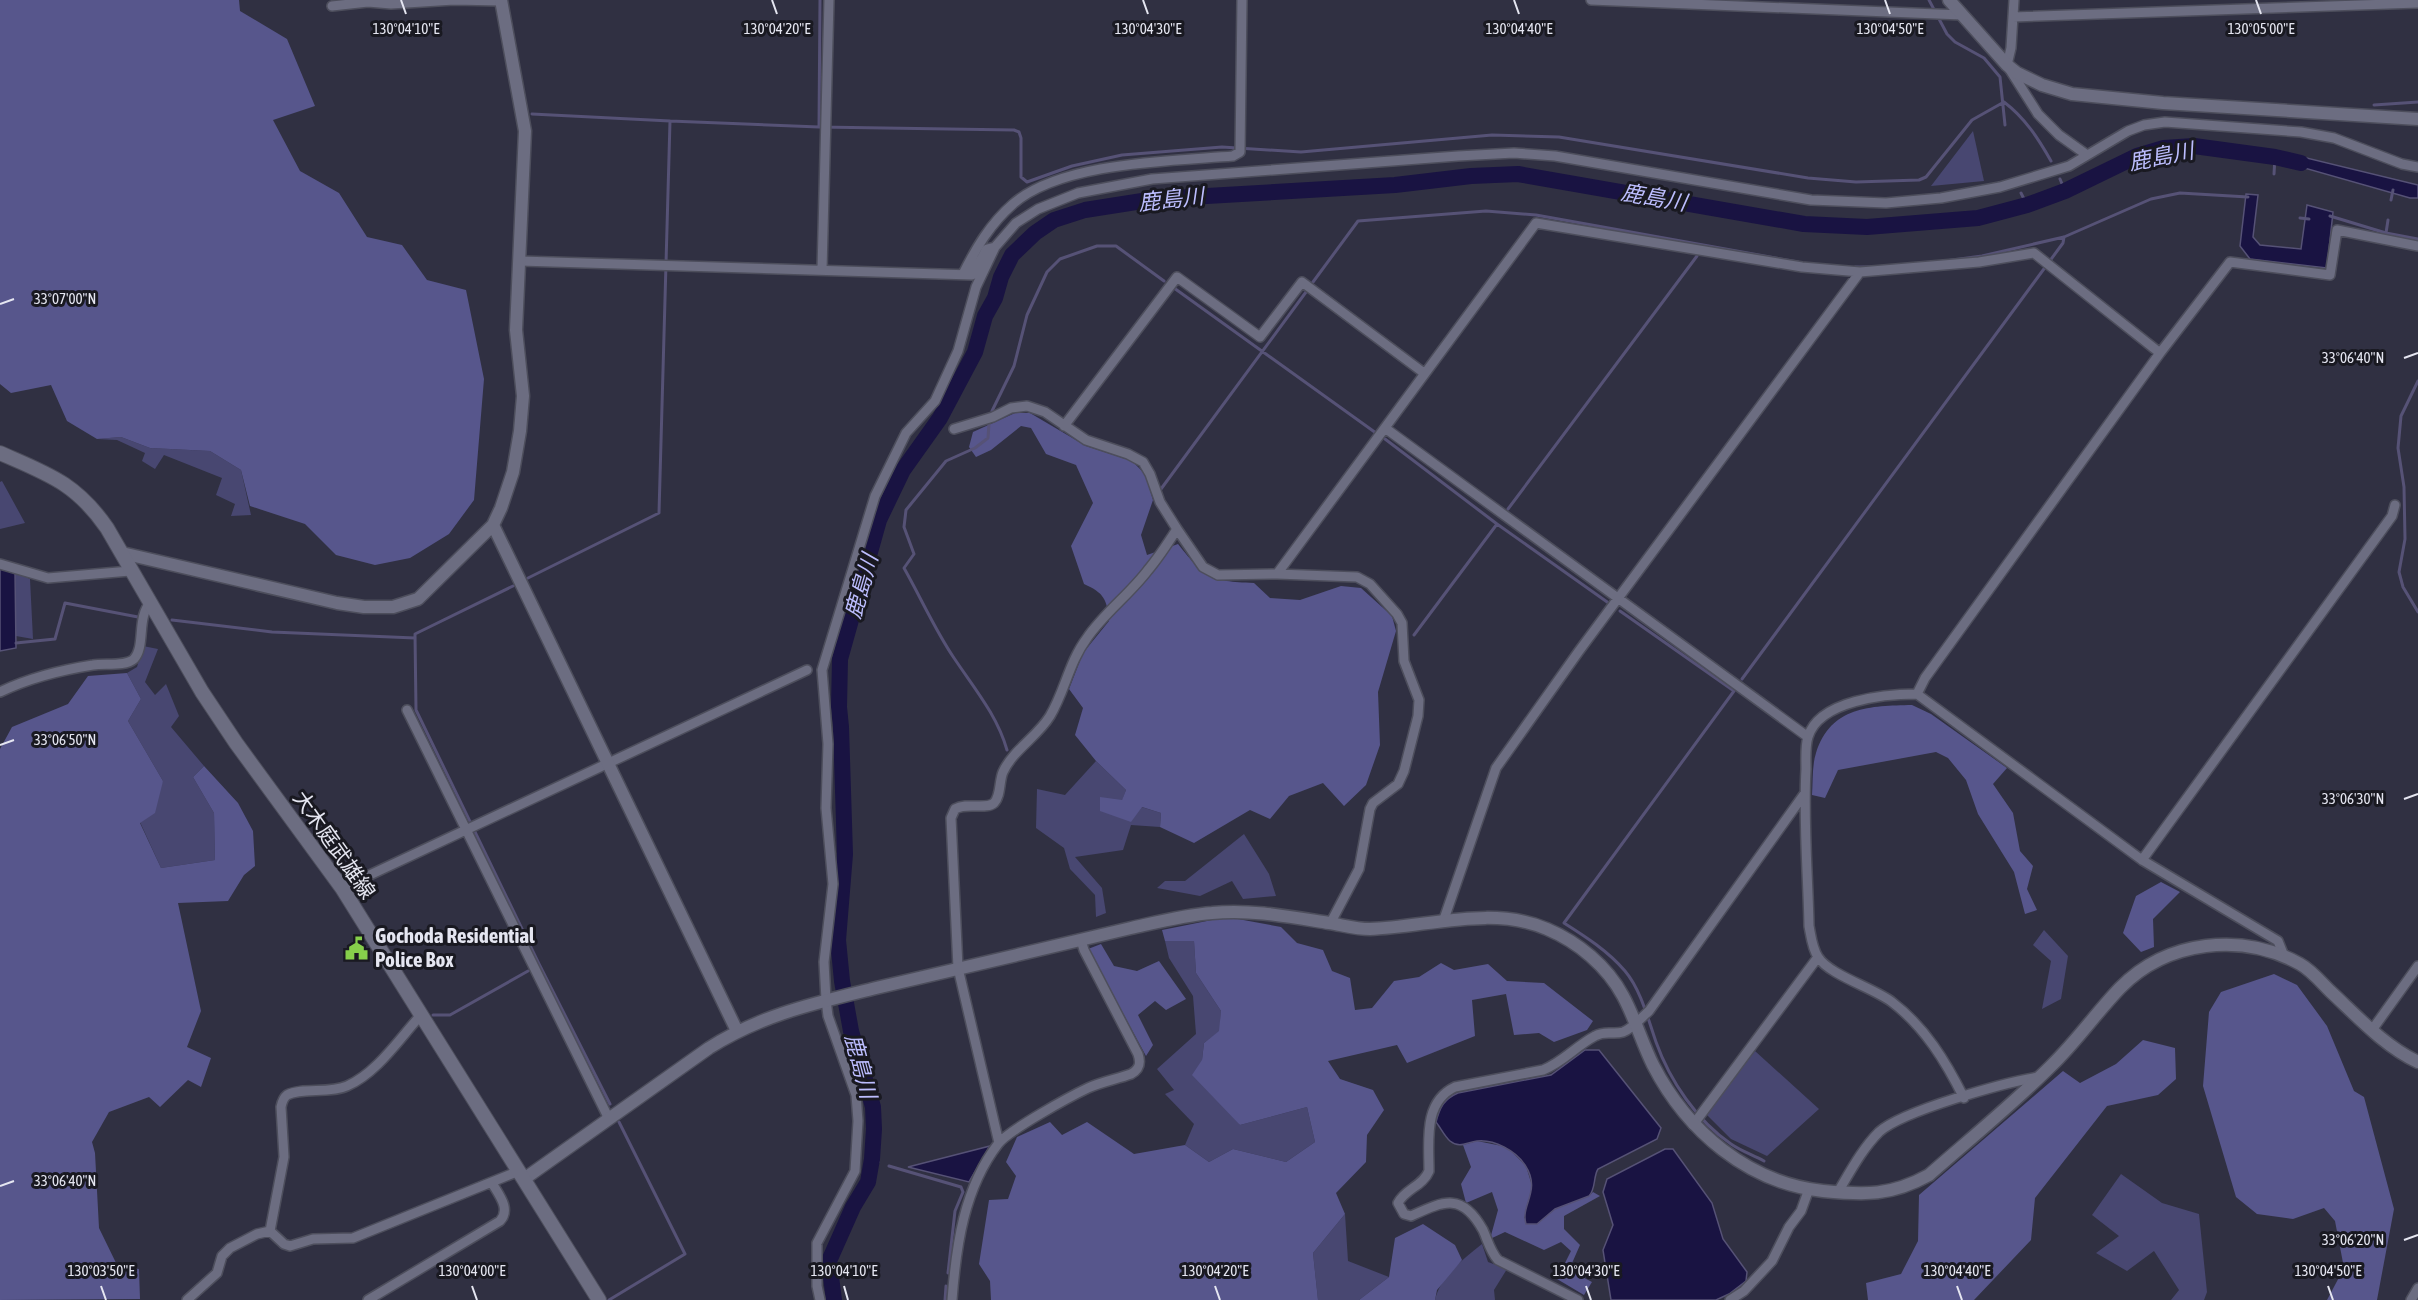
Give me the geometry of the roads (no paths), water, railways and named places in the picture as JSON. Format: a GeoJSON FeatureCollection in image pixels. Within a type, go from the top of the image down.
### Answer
{"type":"FeatureCollection","features":[{"type":"Feature","properties":{"kind":"main road","name":"大木庭武雄線"},"geometry":{"type":"LineString","coordinates":[[0,453],[46,472],[69,486],[92,507],[122,553],[130,571],[151,602],[202,692],[236,744],[342,888],[599,1300]]}},
{"type":"Feature","properties":{"kind":"street"},"geometry":{"type":"LineString","coordinates":[[122,553],[337,603],[364,607],[393,607],[418,599],[493,525],[501,508],[513,472],[520,431],[522,396],[516,330],[525,131],[501,0],[421,1],[391,4],[368,2],[332,6]]}},
{"type":"Feature","properties":{"kind":"street"},"geometry":{"type":"LineString","coordinates":[[822,270],[829,0]]}},
{"type":"Feature","properties":{"kind":"street"},"geometry":{"type":"LineString","coordinates":[[963,274],[983,236],[1013,203],[1037,189],[1074,175],[1111,167],[1233,156],[1240,152],[1242,0]]}},
{"type":"Feature","properties":{"kind":"street"},"geometry":{"type":"LineString","coordinates":[[1591,0],[1962,15]]}},
{"type":"Feature","properties":{"kind":"street"},"geometry":{"type":"LineString","coordinates":[[1949,0],[2007,65],[2017,73],[2042,85],[2072,94],[2163,103],[2418,119]]}},
{"type":"Feature","properties":{"kind":"street"},"geometry":{"type":"LineString","coordinates":[[2014,0],[2007,65],[2038,114],[2059,135],[2087,154]]}},
{"type":"Feature","properties":{"kind":"street"},"geometry":{"type":"LineString","coordinates":[[2013,17],[2301,4],[2418,3]]}},
{"type":"Feature","properties":{"kind":"street"},"geometry":{"type":"LineString","coordinates":[[820,1300],[817,1286],[817,1243],[855,1171],[858,1121],[856,1095],[828,1016],[826,1000],[824,962],[833,884],[826,808],[828,744],[822,670],[875,496],[906,433],[935,401],[958,351],[976,287],[995,247],[1016,223],[1038,209],[1078,193],[1152,179],[1514,153],[1555,156],[1811,200],[1886,203],[1941,198],[2000,187],[2069,166],[2128,131],[2144,125],[2165,122],[2301,132],[2334,138],[2403,164],[2418,167]]}},
{"type":"Feature","properties":{"kind":"street"},"geometry":{"type":"LineString","coordinates":[[1277,574],[1536,223],[1802,267],[1860,272],[1968,263],[2034,253],[2160,353]]}},
{"type":"Feature","properties":{"kind":"street"},"geometry":{"type":"LineString","coordinates":[[1917,694],[1925,678],[2160,353],[2230,262],[2331,275],[2337,230],[2418,246]]}},
{"type":"Feature","properties":{"kind":"street"},"geometry":{"type":"LineString","coordinates":[[520,261],[972,275],[987,249],[995,247]]}},
{"type":"Feature","properties":{"kind":"street"},"geometry":{"type":"LineString","coordinates":[[1443,922],[1496,768],[1579,651],[1860,272]]}},
{"type":"Feature","properties":{"kind":"street"},"geometry":{"type":"LineString","coordinates":[[1064,426],[1177,277],[1260,338],[1302,282],[1424,374]]}},
{"type":"Feature","properties":{"kind":"street"},"geometry":{"type":"LineString","coordinates":[[954,429],[993,417],[1011,408],[1028,406],[1045,412],[1086,440],[1128,454],[1143,462],[1160,502],[1203,567],[1218,575],[1277,574],[1357,577],[1370,584],[1397,614],[1402,623],[1404,661],[1419,700],[1418,716],[1404,771],[1398,784],[1373,803],[1370,809],[1359,869],[1330,924]]}},
{"type":"Feature","properties":{"kind":"street"},"geometry":{"type":"LineString","coordinates":[[1385,428],[1808,737]]}},
{"type":"Feature","properties":{"kind":"street"},"geometry":{"type":"LineString","coordinates":[[2142,860],[2392,516],[2395,505]]}},
{"type":"Feature","properties":{"kind":"street"},"geometry":{"type":"LineString","coordinates":[[493,525],[737,1031]]}},
{"type":"Feature","properties":{"kind":"street"},"geometry":{"type":"LineString","coordinates":[[999,1143],[958,968],[951,818],[955,808],[962,804],[987,806],[996,799],[1003,772],[1015,754],[1050,716],[1068,678],[1074,658],[1087,637],[1148,571],[1177,529]]}},
{"type":"Feature","properties":{"kind":"street"},"geometry":{"type":"LineString","coordinates":[[0,564],[48,578],[130,571]]}},
{"type":"Feature","properties":{"kind":"street"},"geometry":{"type":"LineString","coordinates":[[0,692],[23,681],[93,665],[126,663],[133,660],[137,653],[145,608],[151,602]]}},
{"type":"Feature","properties":{"kind":"street"},"geometry":{"type":"LineString","coordinates":[[342,888],[807,670]]}},
{"type":"Feature","properties":{"kind":"street"},"geometry":{"type":"LineString","coordinates":[[1964,1098],[1936,1048],[1913,1021],[1892,1002],[1829,968],[1818,957],[1809,926],[1805,792],[1808,737],[1826,715],[1842,705],[1890,694],[1917,694],[2142,860],[2278,940],[2283,956]]}},
{"type":"Feature","properties":{"kind":"street"},"geometry":{"type":"LineString","coordinates":[[407,710],[609,1119]]}},
{"type":"Feature","properties":{"kind":"street"},"geometry":{"type":"LineString","coordinates":[[1578,1300],[1498,1260],[1492,1253],[1482,1230],[1466,1207],[1451,1201],[1440,1203],[1411,1216],[1404,1214],[1398,1203],[1402,1196],[1426,1178],[1429,1171],[1428,1124],[1438,1101],[1445,1092],[1455,1087],[1554,1066],[1596,1035],[1608,1031],[1623,1032],[1635,1023],[1649,1011],[1805,792]]}},
{"type":"Feature","properties":{"kind":"street"},"geometry":{"type":"LineString","coordinates":[[270,1230],[284,1244],[290,1246],[313,1239],[353,1238],[492,1183],[522,1175],[609,1119],[737,1031],[769,1017],[826,1000],[958,968],[1168,920],[1213,912],[1256,913],[1363,929],[1402,928],[1443,922],[1504,918],[1526,921],[1561,936],[1587,954],[1609,975],[1623,997],[1653,1065],[1670,1095],[1693,1125],[1727,1154],[1761,1173],[1809,1189],[1882,1193],[1907,1187],[1929,1175],[2039,1077],[2121,988],[2139,972],[2157,961],[2189,949],[2220,943],[2246,944],[2302,965],[2372,1030],[2405,1056],[2418,1062]]}},
{"type":"Feature","properties":{"kind":"street"},"geometry":{"type":"LineString","coordinates":[[952,1300],[964,1211],[973,1186],[999,1143],[1014,1131],[1088,1088],[1131,1074],[1137,1071],[1140,1065],[1138,1054],[1081,940]]}},
{"type":"Feature","properties":{"kind":"street"},"geometry":{"type":"LineString","coordinates":[[1693,1125],[1818,957]]}},
{"type":"Feature","properties":{"kind":"street"},"geometry":{"type":"LineString","coordinates":[[2372,1030],[2418,966]]}},
{"type":"Feature","properties":{"kind":"street"},"geometry":{"type":"LineString","coordinates":[[270,1230],[284,1157],[281,1107],[283,1100],[294,1093],[335,1090],[362,1078],[421,1015]]}},
{"type":"Feature","properties":{"kind":"street"},"geometry":{"type":"LineString","coordinates":[[1838,1192],[1861,1153],[1880,1132],[1895,1121],[1964,1098],[2039,1077]]}},
{"type":"Feature","properties":{"kind":"street"},"geometry":{"type":"LineString","coordinates":[[368,1300],[500,1221],[505,1215],[506,1208],[492,1183]]}},
{"type":"Feature","properties":{"kind":"street"},"geometry":{"type":"LineString","coordinates":[[1730,1300],[1744,1291],[1772,1261],[1789,1227],[1801,1211],[1809,1189]]}},
{"type":"Feature","properties":{"kind":"street"},"geometry":{"type":"LineString","coordinates":[[187,1300],[217,1273],[222,1256],[230,1248],[270,1230]]}},
{"type":"Feature","properties":{"kind":"street"},"geometry":{"type":"LineString","coordinates":[[2411,1300],[2418,1288]]}},
{"type":"Feature","properties":{"kind":"waterway"},"geometry":{"type":"LineString","coordinates":[[819,127],[820,0]]}},
{"type":"Feature","properties":{"kind":"waterway"},"geometry":{"type":"LineString","coordinates":[[1929,0],[1947,34],[1955,42],[1984,58],[2000,77],[2005,125]]}},
{"type":"Feature","properties":{"kind":"waterway"},"geometry":{"type":"LineString","coordinates":[[2004,102],[2030,129],[2051,161]]}},
{"type":"Feature","properties":{"kind":"waterway"},"geometry":{"type":"LineString","coordinates":[[528,578],[659,513],[670,121],[819,127],[1014,130],[1019,132],[1021,138],[1021,177],[1027,182],[1072,166],[1122,155],[1222,147],[1301,152],[1492,135],[1559,137],[1808,178],[1856,182],[1919,180],[1926,177],[1972,120],[2004,102]]}},
{"type":"Feature","properties":{"kind":"waterway"},"geometry":{"type":"LineString","coordinates":[[2374,105],[2418,102]]}},
{"type":"Feature","properties":{"kind":"waterway"},"geometry":{"type":"LineString","coordinates":[[532,114],[670,121]]}},
{"type":"Feature","properties":{"kind":"waterway","name":"鹿島川"},"geometry":{"type":"LineString","coordinates":[[834,1300],[829,1261],[853,1207],[868,1182],[874,1129],[873,1107],[851,1031],[842,981],[838,940],[845,854],[839,707],[840,659],[879,520],[903,470],[940,418],[975,352],[985,316],[995,298],[1001,277],[1012,255],[1035,233],[1054,220],[1085,210],[1155,199],[1395,185],[1471,176],[1518,174],[1804,224],[1867,227],[1978,218],[2027,205],[2065,191],[2137,156],[2164,148],[2194,146],[2275,157],[2301,163]]}},
{"type":"Feature","properties":{"kind":"waterway"},"geometry":{"type":"LineString","coordinates":[[2274,174],[2275,157]]}},
{"type":"Feature","properties":{"kind":"waterway"},"geometry":{"type":"LineString","coordinates":[[2060,179],[2065,191]]}},
{"type":"Feature","properties":{"kind":"waterway"},"geometry":{"type":"LineString","coordinates":[[2391,200],[2393,190]]}},
{"type":"Feature","properties":{"kind":"waterway"},"geometry":{"type":"LineString","coordinates":[[2021,193],[2027,205]]}},
{"type":"Feature","properties":{"kind":"waterway"},"geometry":{"type":"LineString","coordinates":[[1945,261],[1982,256],[2064,237],[2151,199],[2180,193],[2248,197]]}},
{"type":"Feature","properties":{"kind":"waterway"},"geometry":{"type":"LineString","coordinates":[[1313,282],[1358,221],[1486,211],[1536,215],[1798,262]]}},
{"type":"Feature","properties":{"kind":"waterway"},"geometry":{"type":"LineString","coordinates":[[2330,216],[2386,233],[2418,239]]}},
{"type":"Feature","properties":{"kind":"waterway"},"geometry":{"type":"LineString","coordinates":[[2300,218],[2309,219]]}},
{"type":"Feature","properties":{"kind":"waterway"},"geometry":{"type":"LineString","coordinates":[[2386,233],[2388,220]]}},
{"type":"Feature","properties":{"kind":"waterway"},"geometry":{"type":"LineString","coordinates":[[1742,679],[2063,243],[2064,237]]}},
{"type":"Feature","properties":{"kind":"waterway"},"geometry":{"type":"LineString","coordinates":[[992,411],[1014,366],[1027,315],[1047,272],[1060,259],[1097,246],[1116,246],[1164,281]]}},
{"type":"Feature","properties":{"kind":"waterway"},"geometry":{"type":"LineString","coordinates":[[1508,509],[1697,256]]}},
{"type":"Feature","properties":{"kind":"waterway"},"geometry":{"type":"LineString","coordinates":[[1855,267],[1873,267]]}},
{"type":"Feature","properties":{"kind":"waterway"},"geometry":{"type":"LineString","coordinates":[[1174,288],[1376,433]]}},
{"type":"Feature","properties":{"kind":"waterway"},"geometry":{"type":"LineString","coordinates":[[1161,489],[1306,292]]}},
{"type":"Feature","properties":{"kind":"waterway"},"geometry":{"type":"LineString","coordinates":[[2418,381],[2401,416],[2398,448],[2404,487],[2405,539],[2399,572],[2403,587],[2418,612]]}},
{"type":"Feature","properties":{"kind":"waterway"},"geometry":{"type":"LineString","coordinates":[[989,424],[988,438],[975,448],[946,461],[906,510],[904,527],[914,554],[904,568],[947,647],[991,713],[1007,750]]}},
{"type":"Feature","properties":{"kind":"waterway"},"geometry":{"type":"LineString","coordinates":[[1385,439],[1497,524],[1610,604]]}},
{"type":"Feature","properties":{"kind":"waterway"},"geometry":{"type":"LineString","coordinates":[[1414,635],[1497,524]]}},
{"type":"Feature","properties":{"kind":"waterway"},"geometry":{"type":"LineString","coordinates":[[513,586],[415,634],[416,710],[539,964],[610,1104]]}},
{"type":"Feature","properties":{"kind":"waterway"},"geometry":{"type":"LineString","coordinates":[[16,643],[55,639],[65,603],[138,617]]}},
{"type":"Feature","properties":{"kind":"waterway"},"geometry":{"type":"LineString","coordinates":[[1620,611],[1734,691],[1564,923],[1604,951],[1631,979],[1640,996],[1662,1057],[1677,1085],[1696,1112],[1731,1144],[1764,1161]]}},
{"type":"Feature","properties":{"kind":"waterway"},"geometry":{"type":"LineString","coordinates":[[172,620],[272,632],[415,638]]}},
{"type":"Feature","properties":{"kind":"waterway"},"geometry":{"type":"LineString","coordinates":[[433,1015],[450,1015],[528,971]]}},
{"type":"Feature","properties":{"kind":"waterway"},"geometry":{"type":"LineString","coordinates":[[609,1300],[685,1254],[619,1122]]}},
{"type":"Feature","properties":{"kind":"waterway","name":"鹿島川"},"geometry":{"type":"LineString","coordinates":[[872,1159],[878,1162]]}},
{"type":"Feature","properties":{"kind":"waterway"},"geometry":{"type":"LineString","coordinates":[[889,1166],[961,1187],[963,1192],[955,1211],[948,1273]]}},
{"type":"Feature","properties":{"kind":"waterway"},"geometry":{"type":"LineString","coordinates":[[945,1300],[946,1286]]}},
{"type":"Feature","properties":{"kind":"place","name":"Gochoda Residential Police Box"},"geometry":{"type":"Point","coordinates":[357,948]}}]}
